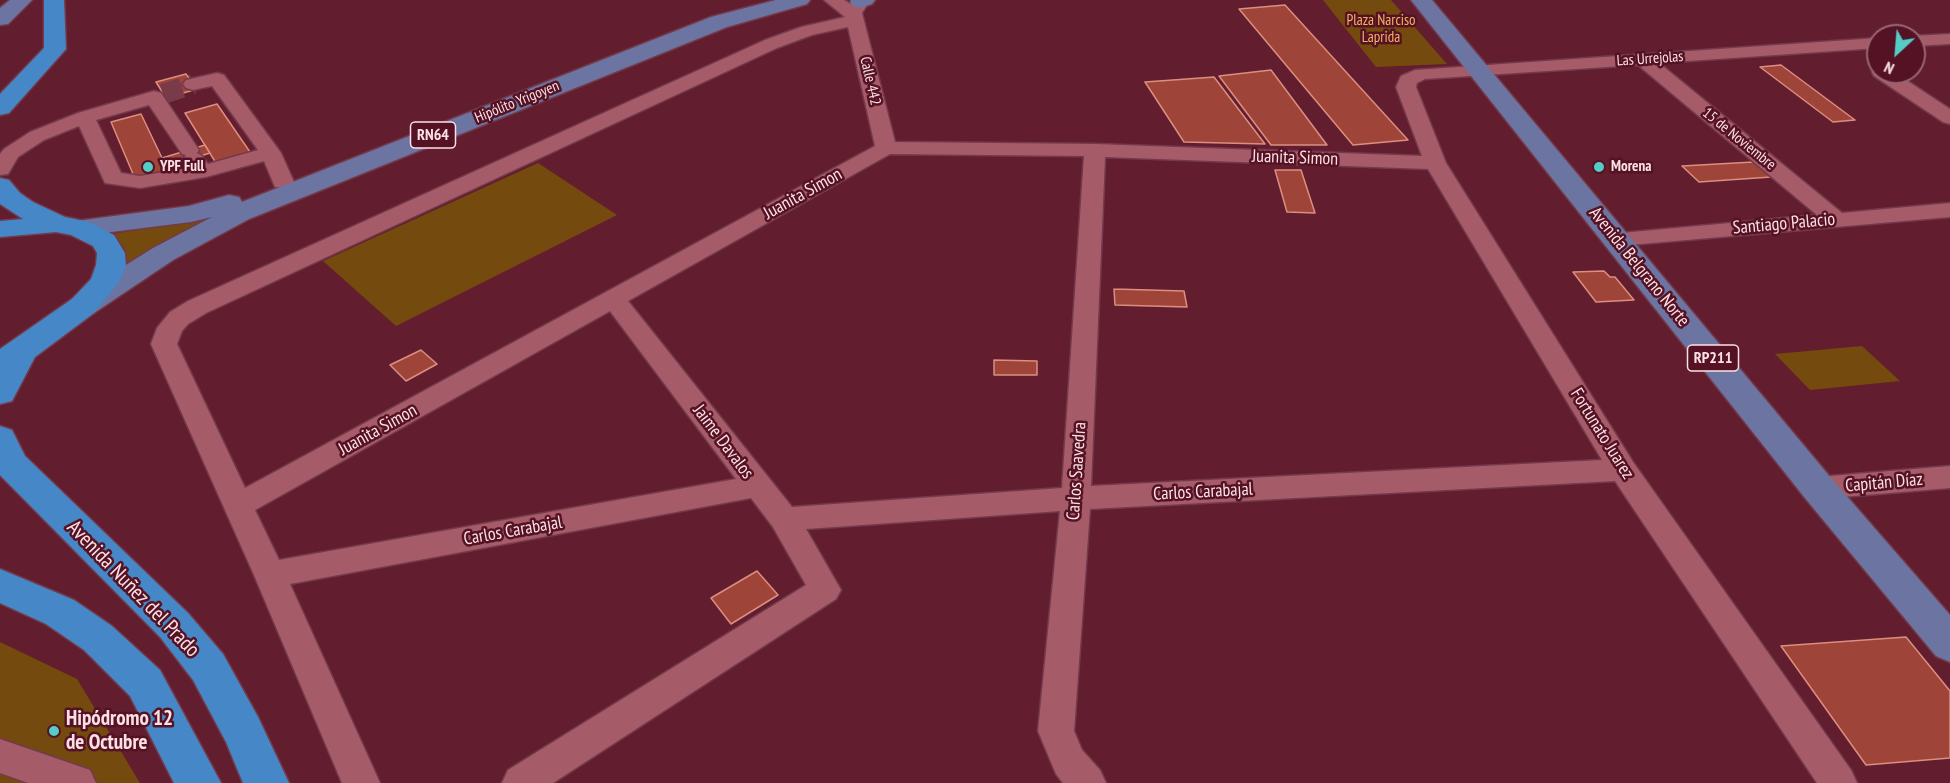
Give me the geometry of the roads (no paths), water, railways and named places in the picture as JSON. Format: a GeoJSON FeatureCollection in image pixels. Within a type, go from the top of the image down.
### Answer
{"type":"FeatureCollection","features":[{"type":"Feature","properties":{"kind":"highway"},"geometry":{"type":"LineString","coordinates":[[0,108],[55,49],[54,0]]}},
{"type":"Feature","properties":{"kind":"highway"},"geometry":{"type":"LineString","coordinates":[[1,185],[23,208],[68,226]]}},
{"type":"Feature","properties":{"kind":"highway","name":"RN64"},"geometry":{"type":"LineString","coordinates":[[0,229],[68,226],[104,241],[111,253],[111,265],[104,282],[83,306],[12,356]]}},
{"type":"Feature","properties":{"kind":"highway"},"geometry":{"type":"LineString","coordinates":[[0,393],[12,356]]}},
{"type":"Feature","properties":{"kind":"highway","name":"Avenida Nuñez del Prado"},"geometry":{"type":"LineString","coordinates":[[0,439],[11,464],[174,625],[208,668],[243,731],[266,783]]}},
{"type":"Feature","properties":{"kind":"highway"},"geometry":{"type":"LineString","coordinates":[[0,585],[60,612],[98,638],[145,682],[198,783]]}},
{"type":"Feature","properties":{"kind":"main road"},"geometry":{"type":"LineString","coordinates":[[0,6],[4,0]]}},
{"type":"Feature","properties":{"kind":"main road"},"geometry":{"type":"LineString","coordinates":[[0,19],[22,0]]}},
{"type":"Feature","properties":{"kind":"main road","name":"Hipólito Yrigoyen"},"geometry":{"type":"LineString","coordinates":[[68,226],[191,214],[220,206],[741,0]]}},
{"type":"Feature","properties":{"kind":"main road","name":"Hipólito Yrigoyen"},"geometry":{"type":"LineString","coordinates":[[83,306],[163,254],[239,213],[719,22],[800,0]]}},
{"type":"Feature","properties":{"kind":"main road","name":"Avenida Belgrano Norte"},"geometry":{"type":"LineString","coordinates":[[1421,0],[1618,239],[1818,488],[1950,644]]}},
{"type":"Feature","properties":{"kind":"street"},"geometry":{"type":"LineString","coordinates":[[832,0],[859,7]]}},
{"type":"Feature","properties":{"kind":"street"},"geometry":{"type":"LineString","coordinates":[[361,783],[270,575],[164,344],[170,328],[179,318],[197,307],[771,44],[807,31],[859,7]]}},
{"type":"Feature","properties":{"kind":"street","name":"Calle 442"},"geometry":{"type":"LineString","coordinates":[[859,7],[885,148]]}},
{"type":"Feature","properties":{"kind":"street"},"geometry":{"type":"LineString","coordinates":[[1926,40],[1950,39]]}},
{"type":"Feature","properties":{"kind":"street","name":"Las Urrejolas"},"geometry":{"type":"LineString","coordinates":[[1422,74],[1866,44]]}},
{"type":"Feature","properties":{"kind":"street"},"geometry":{"type":"LineString","coordinates":[[1842,46],[1866,62]]}},
{"type":"Feature","properties":{"kind":"street","name":"15 de Noviembre"},"geometry":{"type":"LineString","coordinates":[[1642,59],[1837,220]]}},
{"type":"Feature","properties":{"kind":"street","name":"Fortunato Juarez"},"geometry":{"type":"LineString","coordinates":[[1422,74],[1408,80],[1406,87],[1435,163],[1623,470],[1838,783]]}},
{"type":"Feature","properties":{"kind":"street"},"geometry":{"type":"LineString","coordinates":[[193,84],[218,80],[271,153],[283,182]]}},
{"type":"Feature","properties":{"kind":"street"},"geometry":{"type":"LineString","coordinates":[[1899,84],[1950,118]]}},
{"type":"Feature","properties":{"kind":"street"},"geometry":{"type":"LineString","coordinates":[[1,185],[11,153],[26,142],[85,117],[158,95],[196,160]]}},
{"type":"Feature","properties":{"kind":"street"},"geometry":{"type":"LineString","coordinates":[[85,117],[113,178],[140,182],[196,160],[271,153]]}},
{"type":"Feature","properties":{"kind":"street","name":"Juanita Simon"},"geometry":{"type":"LineString","coordinates":[[238,505],[885,148],[1095,150],[1435,163]]}},
{"type":"Feature","properties":{"kind":"street","name":"Carlos Saavedra"},"geometry":{"type":"LineString","coordinates":[[1087,783],[1069,762],[1056,730],[1076,498],[1095,150]]}},
{"type":"Feature","properties":{"kind":"street","name":"Santiago Palacio"},"geometry":{"type":"LineString","coordinates":[[1618,239],[1950,210]]}},
{"type":"Feature","properties":{"kind":"street","name":"Jaime Davalos"},"geometry":{"type":"LineString","coordinates":[[521,783],[825,590],[784,519],[614,299]]}},
{"type":"Feature","properties":{"kind":"street","name":"Carlos Carabajal"},"geometry":{"type":"LineString","coordinates":[[784,519],[1076,498],[1623,470]]}},
{"type":"Feature","properties":{"kind":"street","name":"Capitán Díaz"},"geometry":{"type":"LineString","coordinates":[[1818,488],[1950,477]]}},
{"type":"Feature","properties":{"kind":"street","name":"Carlos Carabajal"},"geometry":{"type":"LineString","coordinates":[[270,575],[757,486]]}},
{"type":"Feature","properties":{"kind":"street"},"geometry":{"type":"LineString","coordinates":[[0,756],[77,783]]}},
{"type":"Feature","properties":{"kind":"tunnel"},"geometry":{"type":"LineString","coordinates":[[163,94],[193,84]]}},
{"type":"Feature","properties":{"kind":"place","name":"YPF Full"},"geometry":{"type":"Point","coordinates":[148,167]}},
{"type":"Feature","properties":{"kind":"place","name":"Morena"},"geometry":{"type":"Point","coordinates":[1599,167]}},
{"type":"Feature","properties":{"kind":"place","name":"Hipódromo 12 de Octubre"},"geometry":{"type":"Point","coordinates":[54,731]}},
{"type":"Feature","properties":{"kind":"park label","name":"Plaza Narciso Laprida"},"geometry":{"type":"Point","coordinates":[1381,30]}}]}
